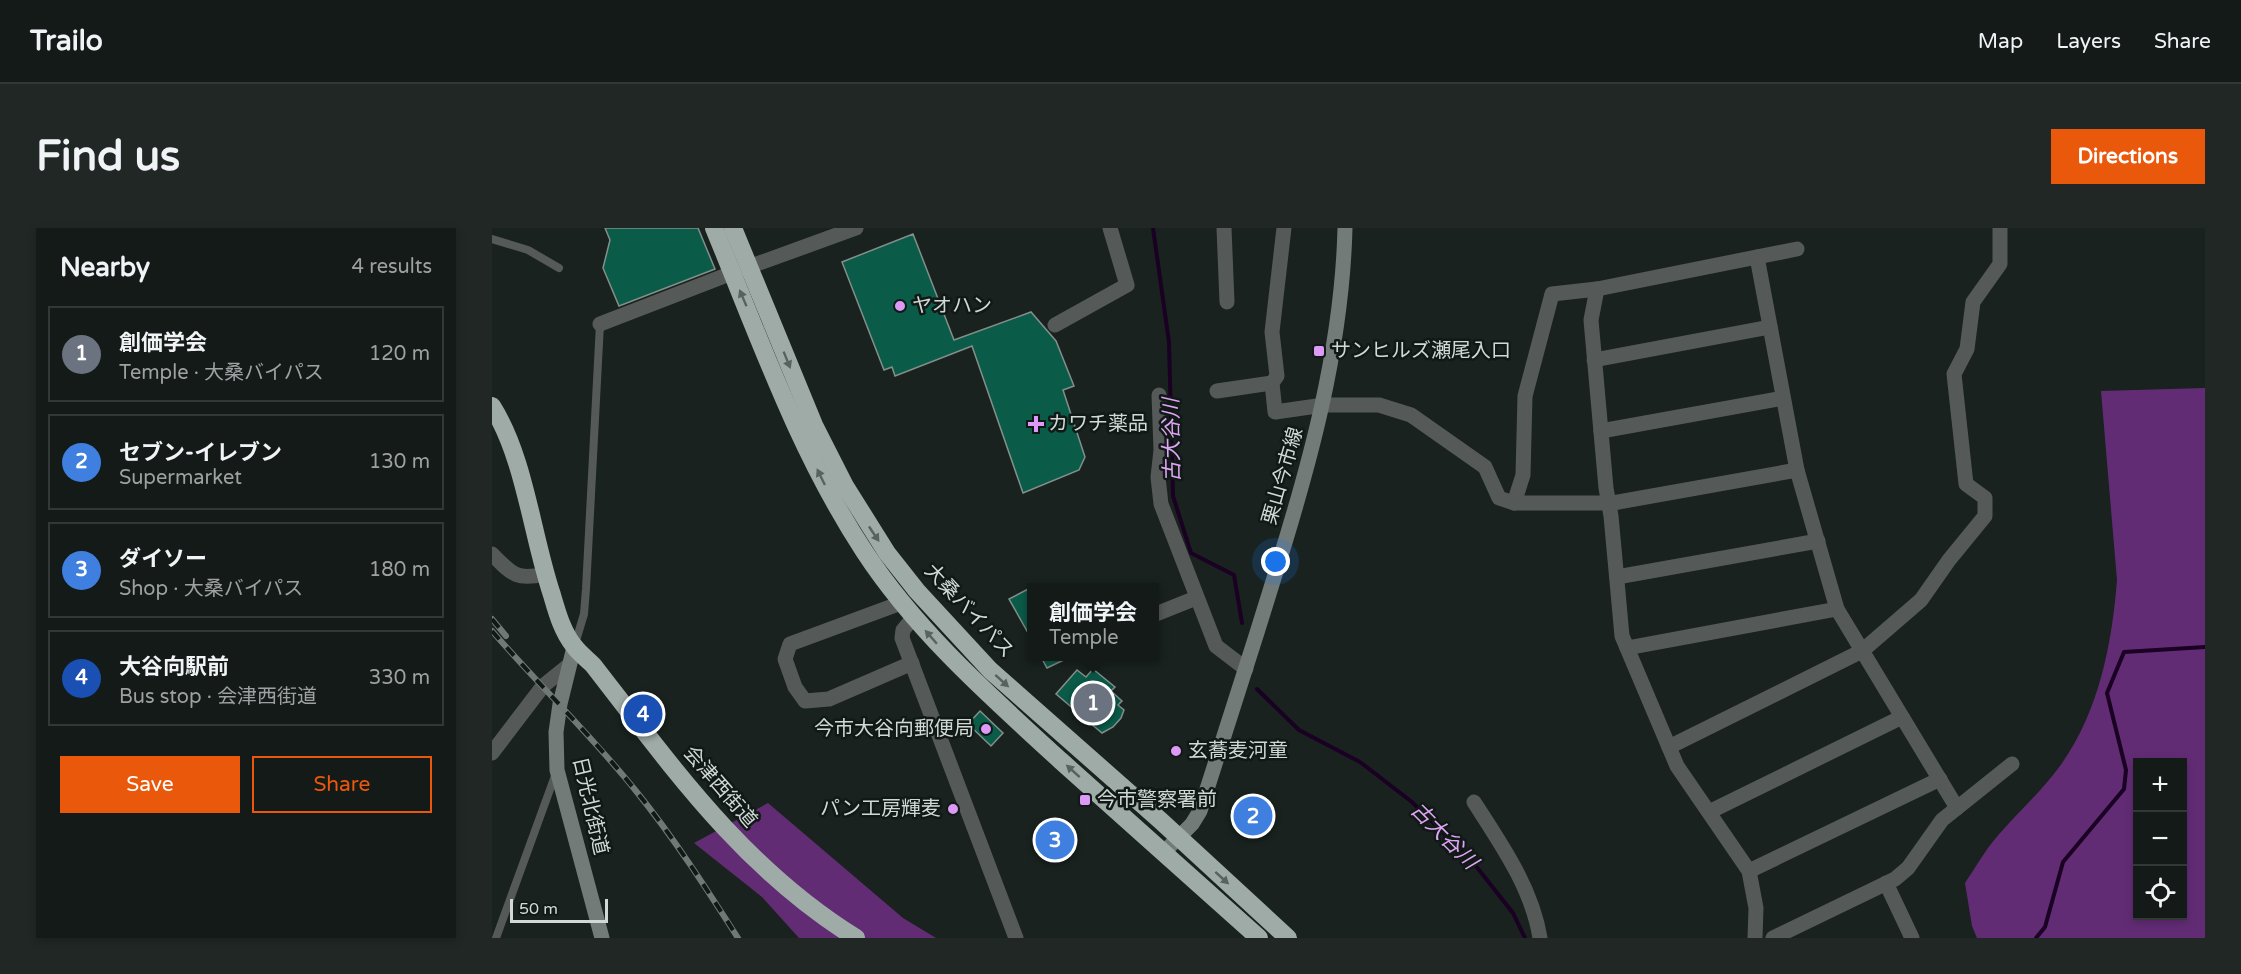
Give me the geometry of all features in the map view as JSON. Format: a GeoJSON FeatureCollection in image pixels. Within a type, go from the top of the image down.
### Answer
{"type":"FeatureCollection","features":[{"type":"Feature","properties":{"kind":"highway","name":"大桑バイパス"},"geometry":{"type":"LineString","coordinates":[[714,228],[741,270],[845,486],[865,519],[917,591],[990,670],[1288,938]]}},
{"type":"Feature","properties":{"kind":"highway","name":"大桑バイパス"},"geometry":{"type":"LineString","coordinates":[[733,228],[741,270],[798,430],[828,491],[865,553],[902,603],[976,684],[1259,938]]}},
{"type":"Feature","properties":{"kind":"highway","name":"会津西街道"},"geometry":{"type":"LineString","coordinates":[[492,406],[514,455],[544,574],[562,627],[574,647],[593,665],[704,806],[757,862],[822,917],[856,938]]}},
{"type":"Feature","properties":{"kind":"highway"},"geometry":{"type":"LineString","coordinates":[[954,662],[968,647]]}},
{"type":"Feature","properties":{"kind":"main road","name":"栗山今市線"},"geometry":{"type":"LineString","coordinates":[[1163,852],[1192,824],[1200,811],[1303,486],[1324,405],[1344,260],[1345,228]]}},
{"type":"Feature","properties":{"kind":"main road","name":"日光北街道"},"geometry":{"type":"LineString","coordinates":[[574,647],[556,732],[557,770],[602,938]]}},
{"type":"Feature","properties":{"kind":"street"},"geometry":{"type":"LineString","coordinates":[[600,324],[856,228]]}},
{"type":"Feature","properties":{"kind":"street"},"geometry":{"type":"LineString","coordinates":[[1055,325],[1127,285],[1110,228]]}},
{"type":"Feature","properties":{"kind":"street"},"geometry":{"type":"LineString","coordinates":[[1224,228],[1227,302]]}},
{"type":"Feature","properties":{"kind":"street"},"geometry":{"type":"LineString","coordinates":[[1284,228],[1272,332],[1277,376],[1272,383],[1275,412],[1324,405],[1379,405],[1411,415],[1485,467],[1499,498],[1514,503],[1609,503],[1797,470]]}},
{"type":"Feature","properties":{"kind":"street"},"geometry":{"type":"LineString","coordinates":[[1669,747],[1862,651],[1921,600],[1985,516],[1984,498],[1966,484],[1954,374],[1967,349],[1972,302],[2000,264],[2000,228]]}},
{"type":"Feature","properties":{"kind":"street"},"geometry":{"type":"LineString","coordinates":[[1514,503],[1523,475],[1525,396],[1552,294],[1597,289],[1797,249]]}},
{"type":"Feature","properties":{"kind":"street"},"geometry":{"type":"LineString","coordinates":[[1757,257],[1797,470],[1837,609],[1957,808]]}},
{"type":"Feature","properties":{"kind":"street"},"geometry":{"type":"LineString","coordinates":[[1597,289],[1591,320],[1600,431],[1622,636],[1677,766],[1749,872],[1756,908],[1755,938]]}},
{"type":"Feature","properties":{"kind":"street"},"geometry":{"type":"LineString","coordinates":[[1594,360],[1770,327]]}},
{"type":"Feature","properties":{"kind":"street"},"geometry":{"type":"LineString","coordinates":[[1216,391],[1272,383]]}},
{"type":"Feature","properties":{"kind":"street"},"geometry":{"type":"LineString","coordinates":[[1159,395],[1161,450],[1158,477],[1161,504],[1216,646],[1246,669]]}},
{"type":"Feature","properties":{"kind":"street"},"geometry":{"type":"LineString","coordinates":[[1600,431],[1784,398]]}},
{"type":"Feature","properties":{"kind":"street"},"geometry":{"type":"LineString","coordinates":[[1617,577],[1818,541]]}},
{"type":"Feature","properties":{"kind":"street"},"geometry":{"type":"LineString","coordinates":[[492,554],[511,573],[526,578],[544,574]]}},
{"type":"Feature","properties":{"kind":"street"},"geometry":{"type":"LineString","coordinates":[[1159,613],[1196,598]]}},
{"type":"Feature","properties":{"kind":"street"},"geometry":{"type":"LineString","coordinates":[[902,603],[790,644],[785,659],[795,687],[805,701],[829,699],[912,663]]}},
{"type":"Feature","properties":{"kind":"street"},"geometry":{"type":"LineString","coordinates":[[1627,648],[1837,609]]}},
{"type":"Feature","properties":{"kind":"street"},"geometry":{"type":"LineString","coordinates":[[914,617],[903,630],[902,638],[1017,938]]}},
{"type":"Feature","properties":{"kind":"street"},"geometry":{"type":"LineString","coordinates":[[492,753],[543,686],[569,665]]}},
{"type":"Feature","properties":{"kind":"street"},"geometry":{"type":"LineString","coordinates":[[1709,812],[1902,717]]}},
{"type":"Feature","properties":{"kind":"street"},"geometry":{"type":"LineString","coordinates":[[1773,938],[1895,879],[1908,868],[1942,820],[2012,764]]}},
{"type":"Feature","properties":{"kind":"street"},"geometry":{"type":"LineString","coordinates":[[1749,872],[1940,779]]}},
{"type":"Feature","properties":{"kind":"street"},"geometry":{"type":"LineString","coordinates":[[1474,802],[1514,865],[1538,924],[1540,938]]}},
{"type":"Feature","properties":{"kind":"street"},"geometry":{"type":"LineString","coordinates":[[1886,883],[1912,938]]}},
{"type":"Feature","properties":{"kind":"lane"},"geometry":{"type":"LineString","coordinates":[[492,239],[528,250],[558,268]]}},
{"type":"Feature","properties":{"kind":"lane"},"geometry":{"type":"LineString","coordinates":[[574,647],[585,606],[600,324]]}},
{"type":"Feature","properties":{"kind":"lane"},"geometry":{"type":"LineString","coordinates":[[496,938],[557,770]]}},
{"type":"Feature","properties":{"kind":"shaded area"},"geometry":{"type":"Polygon","coordinates":[[[2205,388],[2205,938],[1977,938],[1972,926],[1965,883],[1988,848],[2052,777],[2085,723],[2107,653],[2117,580],[2101,391],[2205,388]]]}},
{"type":"Feature","properties":{"kind":"shaded area"},"geometry":{"type":"Polygon","coordinates":[[[768,803],[903,918],[936,938],[799,938],[762,897],[694,843],[768,803]]]}},
{"type":"Feature","properties":{"kind":"building"},"geometry":{"type":"Polygon","coordinates":[[[605,228],[698,228],[715,269],[619,306],[603,268],[610,240],[605,228]]]}},
{"type":"Feature","properties":{"kind":"building"},"geometry":{"type":"Polygon","coordinates":[[[913,234],[954,340],[1031,312],[1056,341],[1074,386],[1063,390],[1085,457],[1079,470],[1023,493],[972,346],[895,376],[892,367],[884,370],[842,262],[913,234]]]}},
{"type":"Feature","properties":{"kind":"building"},"geometry":{"type":"Polygon","coordinates":[[[1027,590],[1027,631],[1009,599],[1027,590]]]}},
{"type":"Feature","properties":{"kind":"building"},"geometry":{"type":"Polygon","coordinates":[[[1043,661],[1062,661],[1047,668],[1043,661]]]}},
{"type":"Feature","properties":{"kind":"building"},"geometry":{"type":"Polygon","coordinates":[[[1093,669],[1115,687],[1111,691],[1122,701],[1118,705],[1124,710],[1121,718],[1113,727],[1102,733],[1056,694],[1077,670],[1086,677],[1093,669]]]}},
{"type":"Feature","properties":{"kind":"building","name":"今市大谷向郵便局"},"geometry":{"type":"Polygon","coordinates":[[[980,711],[1003,733],[991,746],[968,724],[980,711]]]}},
{"type":"Feature","properties":{"kind":"waterway","name":"古大谷川"},"geometry":{"type":"LineString","coordinates":[[1153,228],[1169,342],[1173,496],[1191,553],[1234,575],[1242,623]]}},
{"type":"Feature","properties":{"kind":"waterway"},"geometry":{"type":"LineString","coordinates":[[2036,938],[2045,927],[2063,862],[2124,789],[2126,770],[2107,693],[2124,652],[2205,647]]}},
{"type":"Feature","properties":{"kind":"waterway","name":"古大谷川"},"geometry":{"type":"LineString","coordinates":[[1257,689],[1299,730],[1360,762],[1412,802],[1472,861],[1513,913],[1525,938]]}},
{"type":"Feature","properties":{"kind":"railway"},"geometry":{"type":"LineString","coordinates":[[492,619],[506,636]]}},
{"type":"Feature","properties":{"kind":"railway"},"geometry":{"type":"LineString","coordinates":[[492,631],[636,791],[677,845],[738,938]]}},
{"type":"Feature","properties":{"kind":"place","name":"ヤオハン"},"geometry":{"type":"Point","coordinates":[900,306]}},
{"type":"Feature","properties":{"kind":"place","name":"サンヒルズ瀬尾入口"},"geometry":{"type":"Point","coordinates":[1319,351]}},
{"type":"Feature","properties":{"kind":"place","name":"カワチ薬品"},"geometry":{"type":"Point","coordinates":[1036,424]}},
{"type":"Feature","properties":{"kind":"place","name":"創価学会"},"geometry":{"type":"Point","coordinates":[1093,703]}},
{"type":"Feature","properties":{"kind":"place","name":"大谷向駅前"},"geometry":{"type":"Point","coordinates":[643,714]}},
{"type":"Feature","properties":{"kind":"place","name":"今市大谷向郵便局"},"geometry":{"type":"Point","coordinates":[986,729]}},
{"type":"Feature","properties":{"kind":"place","name":"玄蕎麦河童"},"geometry":{"type":"Point","coordinates":[1176,751]}},
{"type":"Feature","properties":{"kind":"place","name":"今市警察署前"},"geometry":{"type":"Point","coordinates":[1085,800]}},
{"type":"Feature","properties":{"kind":"place","name":"パン工房輝麦"},"geometry":{"type":"Point","coordinates":[953,809]}},
{"type":"Feature","properties":{"kind":"place","name":"セブン-イレブン"},"geometry":{"type":"Point","coordinates":[1253,816]}},
{"type":"Feature","properties":{"kind":"place","name":"ダイソー"},"geometry":{"type":"Point","coordinates":[1055,840]}}]}
